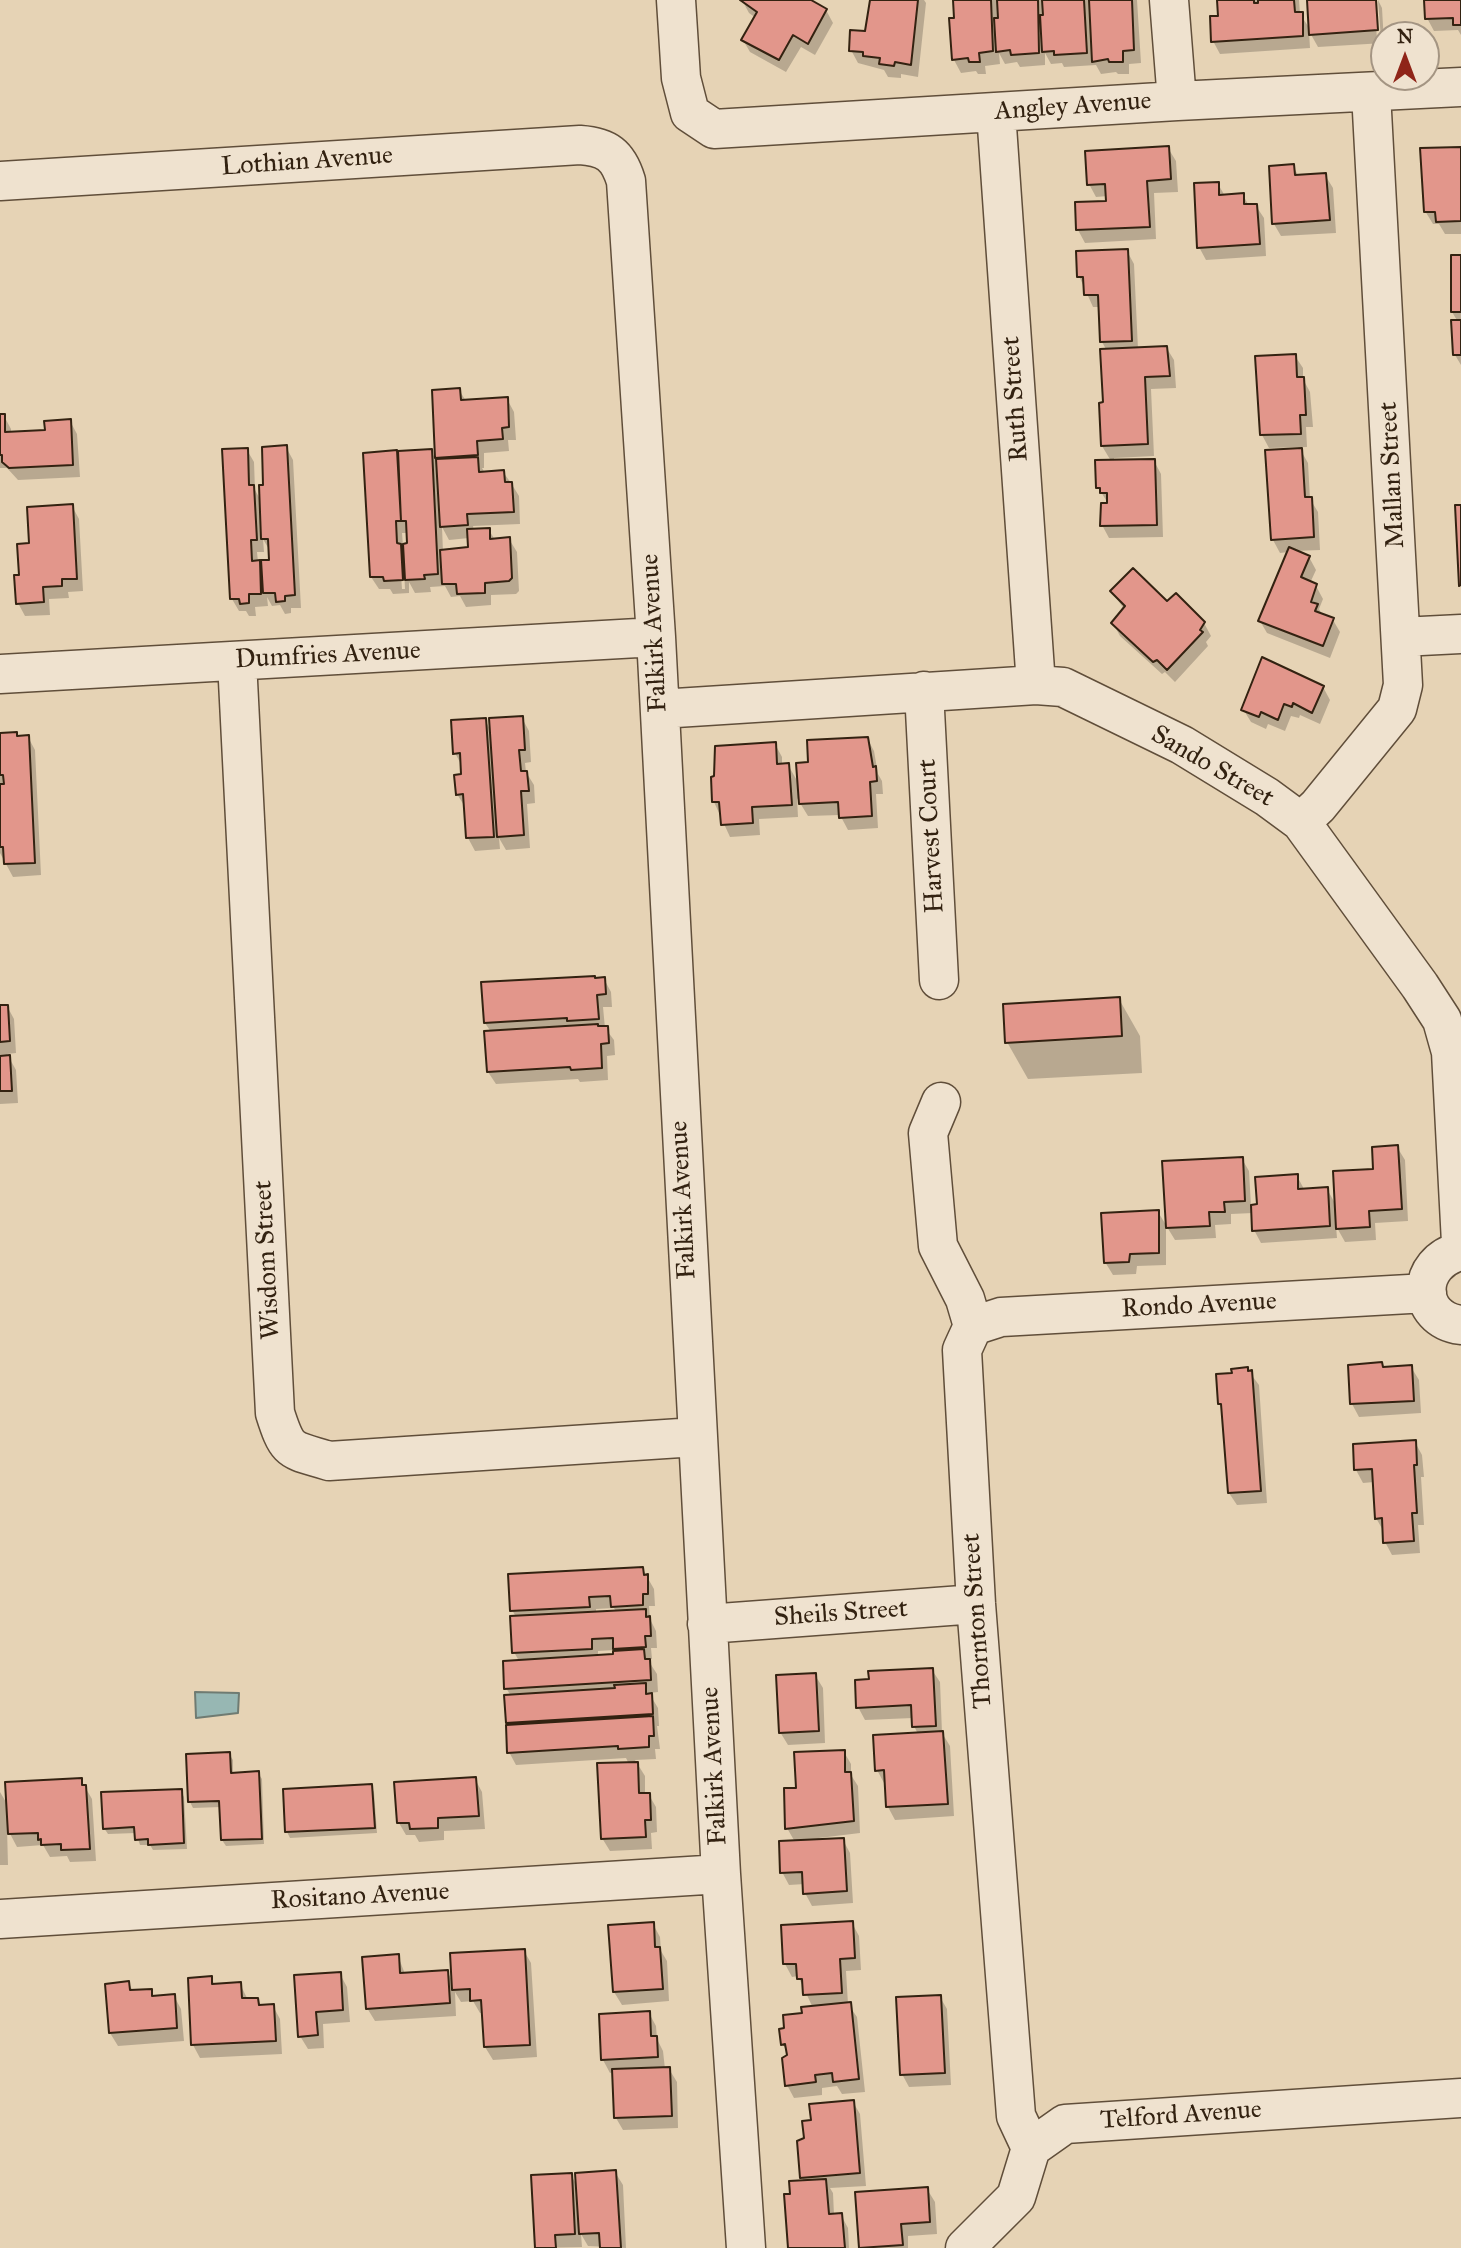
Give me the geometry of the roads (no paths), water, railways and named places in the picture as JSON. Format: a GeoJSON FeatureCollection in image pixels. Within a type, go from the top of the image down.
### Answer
{"type":"FeatureCollection","features":[{"type":"Feature","properties":{"kind":"street","name":"Angley Avenue"},"geometry":{"type":"LineString","coordinates":[[676,0],[681,78],[690,113],[713,128],[1461,87]]}},
{"type":"Feature","properties":{"kind":"street"},"geometry":{"type":"LineString","coordinates":[[1169,0],[1177,101]]}},
{"type":"Feature","properties":{"kind":"street","name":"Mallan Street"},"geometry":{"type":"LineString","coordinates":[[1301,822],[1318,806],[1397,709],[1403,685],[1371,93]]}},
{"type":"Feature","properties":{"kind":"street","name":"Ruth Street"},"geometry":{"type":"LineString","coordinates":[[996,112],[1036,685]]}},
{"type":"Feature","properties":{"kind":"street","name":"Lothian Avenue"},"geometry":{"type":"LineString","coordinates":[[0,181],[580,145],[598,147],[612,156]]}},
{"type":"Feature","properties":{"kind":"street","name":"Falkirk Avenue"},"geometry":{"type":"LineString","coordinates":[[612,156],[621,164],[626,181],[656,638],[696,1437],[746,2248]]}},
{"type":"Feature","properties":{"kind":"street"},"geometry":{"type":"LineString","coordinates":[[1401,637],[1461,634]]}},
{"type":"Feature","properties":{"kind":"street","name":"Dumfries Avenue"},"geometry":{"type":"LineString","coordinates":[[0,674],[656,638]]}},
{"type":"Feature","properties":{"kind":"street","name":"Wisdom Street"},"geometry":{"type":"LineString","coordinates":[[237,661],[275,1413],[287,1445],[329,1461],[696,1437]]}},
{"type":"Feature","properties":{"kind":"street","name":"Sando Street"},"geometry":{"type":"LineString","coordinates":[[660,709],[924,691],[1036,685],[1063,687],[1182,745],[1267,797],[1301,822],[1442,1020],[1451,1052],[1461,1243]]}},
{"type":"Feature","properties":{"kind":"street","name":"Harvest Court"},"geometry":{"type":"LineString","coordinates":[[924,691],[939,980]]}},
{"type":"Feature","properties":{"kind":"street"},"geometry":{"type":"LineString","coordinates":[[941,1102],[928,1133],[938,1246],[965,1298],[973,1326]]}},
{"type":"Feature","properties":{"kind":"street"},"geometry":{"type":"LineString","coordinates":[[1461,1251],[1438,1261],[1430,1272],[1427,1293],[1437,1314],[1452,1324],[1461,1325]]}},
{"type":"Feature","properties":{"kind":"street","name":"Rondo Avenue"},"geometry":{"type":"LineString","coordinates":[[973,1326],[1001,1317],[1427,1293]]}},
{"type":"Feature","properties":{"kind":"street","name":"Thornton Street"},"geometry":{"type":"LineString","coordinates":[[973,1326],[962,1350],[976,1604],[1016,2116],[1031,2148]]}},
{"type":"Feature","properties":{"kind":"street","name":"Sheils Street"},"geometry":{"type":"LineString","coordinates":[[707,1624],[976,1604]]}},
{"type":"Feature","properties":{"kind":"street","name":"Rositano Avenue"},"geometry":{"type":"LineString","coordinates":[[0,1919],[721,1874]]}},
{"type":"Feature","properties":{"kind":"street","name":"Telford Avenue"},"geometry":{"type":"LineString","coordinates":[[1031,2148],[1065,2124],[1461,2098]]}},
{"type":"Feature","properties":{"kind":"street"},"geometry":{"type":"LineString","coordinates":[[965,2248],[1016,2197],[1031,2148]]}},
{"type":"Feature","properties":{"kind":"water"},"geometry":{"type":"Polygon","coordinates":[[[195,1692],[239,1693],[238,1713],[196,1718],[195,1692]]]}}]}
